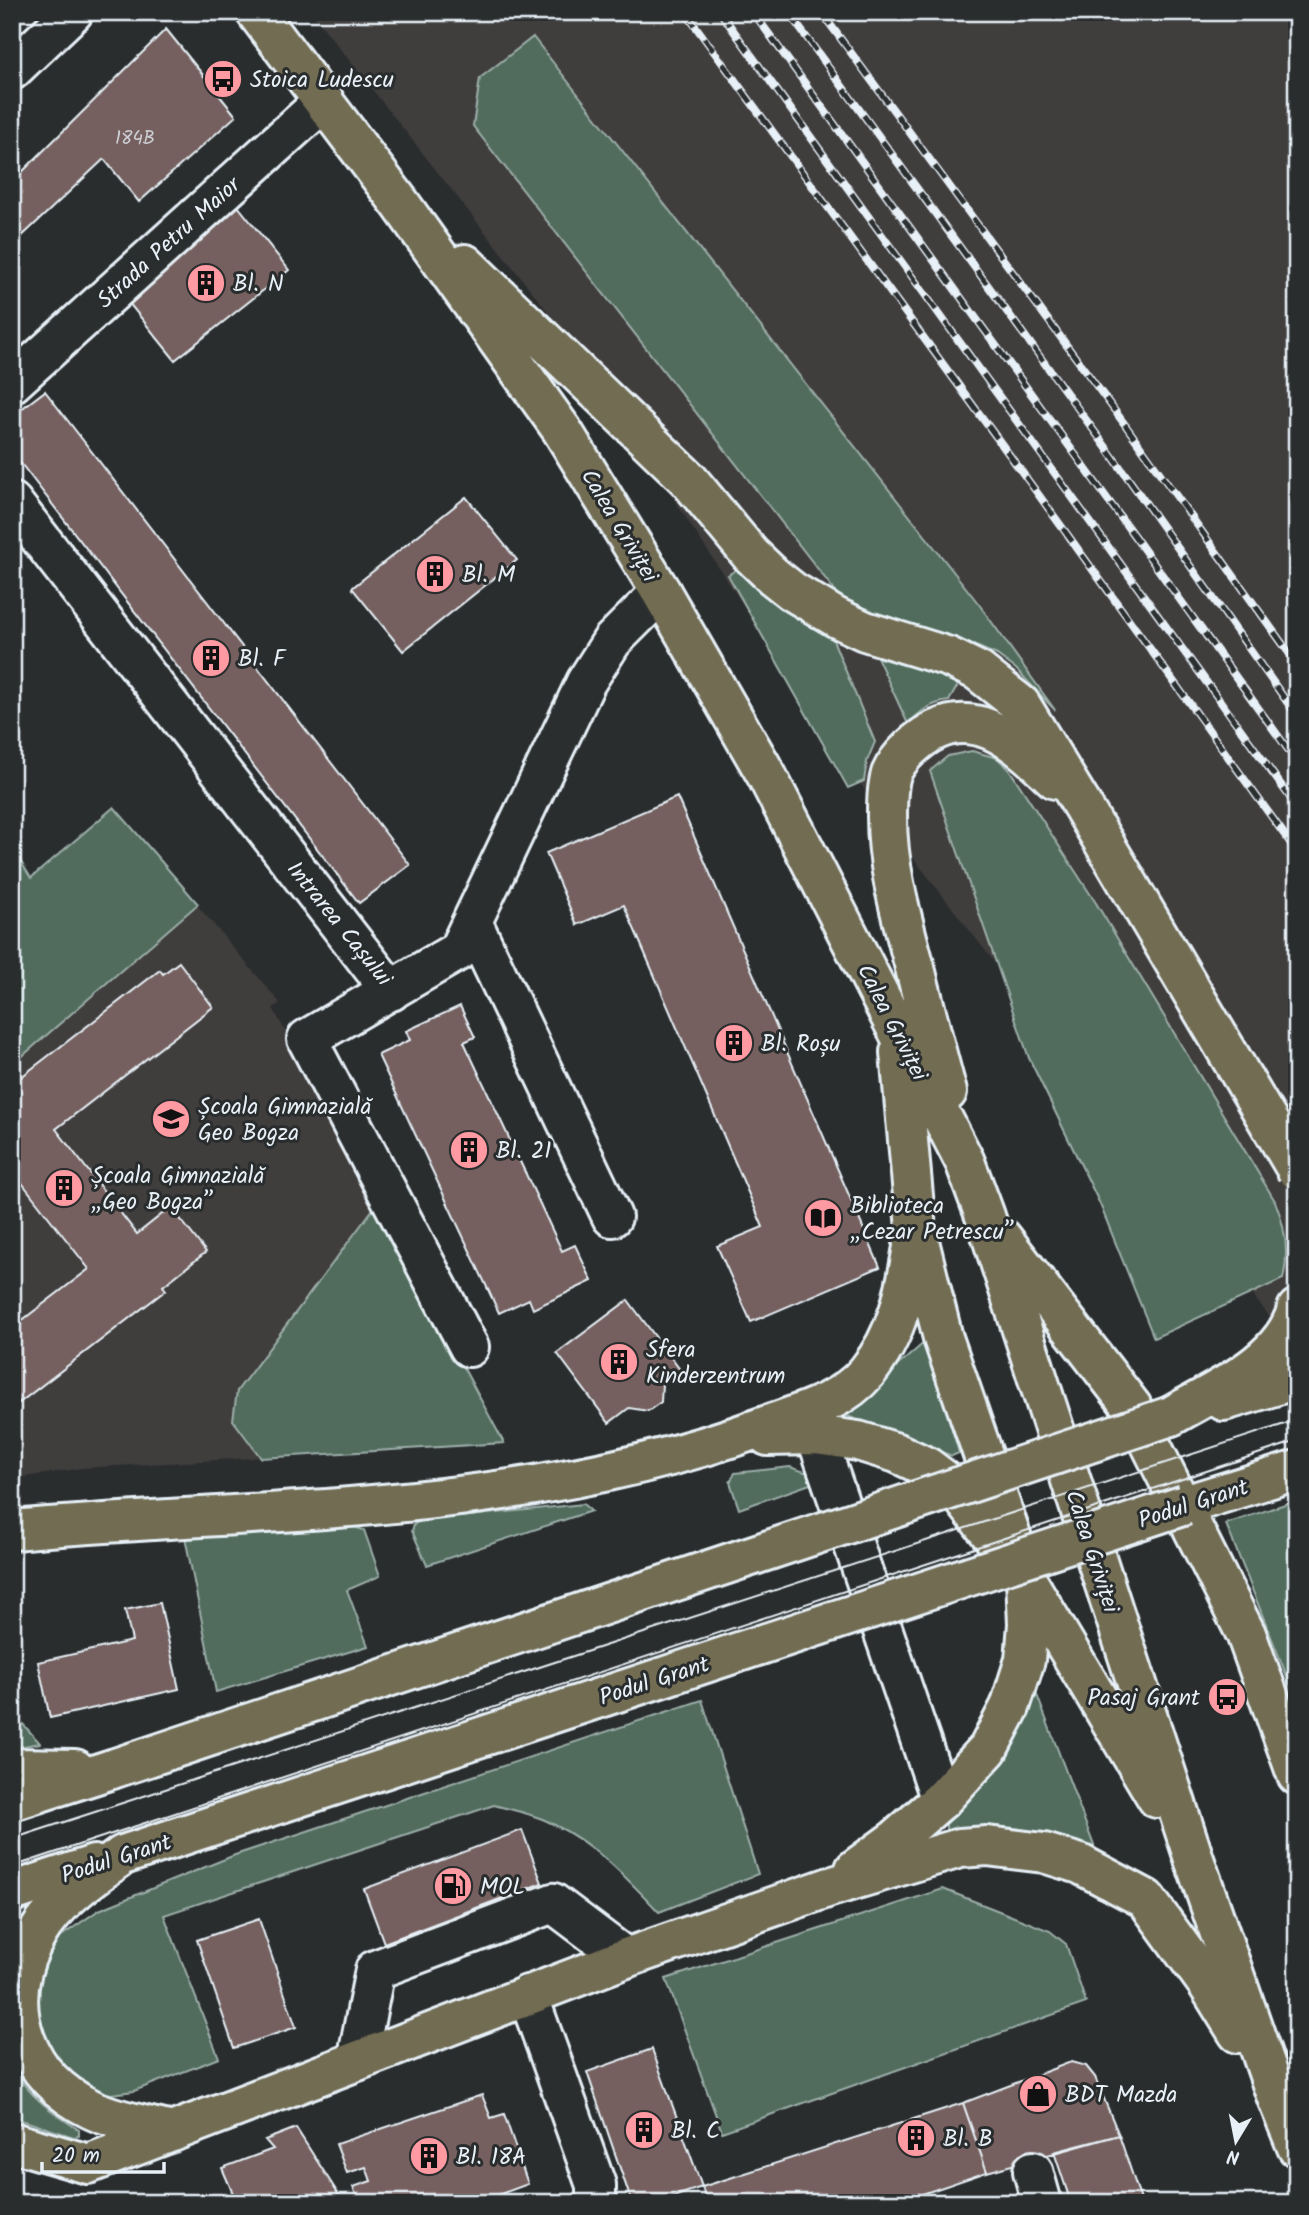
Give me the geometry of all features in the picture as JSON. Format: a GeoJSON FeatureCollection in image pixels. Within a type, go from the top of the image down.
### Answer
{"type":"FeatureCollection","features":[{"type":"Feature","properties":{"kind":"main road","name":"Calea Griviței"},"geometry":{"type":"LineString","coordinates":[[256,12],[400,203],[562,430],[661,592],[766,776],[965,1162],[985,1216],[1194,1859],[1297,2147]]}},
{"type":"Feature","properties":{"kind":"main road"},"geometry":{"type":"LineString","coordinates":[[400,203],[688,479],[751,555],[783,583],[829,613],[864,631],[927,649],[978,671],[1021,705],[1297,1170]]}},
{"type":"Feature","properties":{"kind":"main road"},"geometry":{"type":"LineString","coordinates":[[965,1162],[893,884],[887,824],[890,776],[900,761],[927,734],[949,724],[974,724],[1006,737],[1080,802]]}},
{"type":"Feature","properties":{"kind":"main road"},"geometry":{"type":"LineString","coordinates":[[830,1887],[896,1839],[941,1800],[988,1749],[1010,1707],[1024,1660],[1028,1624],[1026,1579],[943,1338],[916,1229],[898,1031]]}},
{"type":"Feature","properties":{"kind":"main road"},"geometry":{"type":"LineString","coordinates":[[985,1216],[1132,1407],[1246,1634],[1297,1775]]}},
{"type":"Feature","properties":{"kind":"main road"},"geometry":{"type":"LineString","coordinates":[[12,1530],[374,1506],[485,1492],[620,1468],[693,1451],[821,1406],[866,1373],[885,1346],[902,1309],[916,1229]]}},
{"type":"Feature","properties":{"kind":"main road"},"geometry":{"type":"LineString","coordinates":[[1171,1416],[1256,1367],[1278,1344],[1297,1309]]}},
{"type":"Feature","properties":{"kind":"main road"},"geometry":{"type":"LineString","coordinates":[[12,1801],[1171,1416],[1297,1379]]}},
{"type":"Feature","properties":{"kind":"main road"},"geometry":{"type":"LineString","coordinates":[[735,1437],[816,1435],[858,1441],[897,1453],[927,1467],[955,1488],[1026,1579],[1194,1859]]}},
{"type":"Feature","properties":{"kind":"main road","name":"Podul Grant"},"geometry":{"type":"LineString","coordinates":[[12,1892],[1185,1504],[1297,1470]]}},
{"type":"Feature","properties":{"kind":"main road"},"geometry":{"type":"LineString","coordinates":[[1185,1504],[1251,1495],[1297,1500]]}},
{"type":"Feature","properties":{"kind":"main road"},"geometry":{"type":"LineString","coordinates":[[12,1546],[68,1525]]}},
{"type":"Feature","properties":{"kind":"main road"},"geometry":{"type":"LineString","coordinates":[[12,1768],[112,1769]]}},
{"type":"Feature","properties":{"kind":"main road"},"geometry":{"type":"LineString","coordinates":[[12,2142],[88,2164],[626,1958],[830,1887],[960,1848],[987,1846],[1044,1853],[1080,1864],[1146,1899],[1207,1983],[1278,2098]]}},
{"type":"Feature","properties":{"kind":"main road"},"geometry":{"type":"LineString","coordinates":[[123,1855],[74,1890],[44,1923],[23,1960],[17,1996],[18,2024],[35,2064],[58,2089],[92,2110],[173,2132]]}},
{"type":"Feature","properties":{"kind":"street"},"geometry":{"type":"LineString","coordinates":[[12,71],[73,12]]}},
{"type":"Feature","properties":{"kind":"street","name":"Strada Petru Maior"},"geometry":{"type":"LineString","coordinates":[[12,383],[324,101]]}},
{"type":"Feature","properties":{"kind":"street","name":"Intrarea Cașului"},"geometry":{"type":"LineString","coordinates":[[12,502],[391,991],[458,951],[586,682],[612,641],[661,592]]}},
{"type":"Feature","properties":{"kind":"street"},"geometry":{"type":"LineString","coordinates":[[473,924],[612,1217]]}},
{"type":"Feature","properties":{"kind":"street"},"geometry":{"type":"LineString","coordinates":[[391,991],[307,1039],[469,1347]]}},
{"type":"Feature","properties":{"kind":"street"},"geometry":{"type":"LineString","coordinates":[[816,1435],[941,1800]]}},
{"type":"Feature","properties":{"kind":"street"},"geometry":{"type":"LineString","coordinates":[[357,2061],[375,1970],[554,1903],[626,1958]]}},
{"type":"Feature","properties":{"kind":"street"},"geometry":{"type":"LineString","coordinates":[[528,1996],[596,2185],[596,2203]]}},
{"type":"Feature","properties":{"kind":"shaded area"},"geometry":{"type":"Polygon","coordinates":[[[311,12],[1297,12],[1297,1352],[887,824],[564,332],[311,12]]]}},
{"type":"Feature","properties":{"kind":"shaded area","name":"Școala Gimnazială Geo Bogza"},"geometry":{"type":"Polygon","coordinates":[[[114,807],[280,1003],[273,1008],[504,1443],[82,1468],[12,1479],[12,848],[31,878],[114,807]]]}},
{"type":"Feature","properties":{"kind":"green space"},"geometry":{"type":"Polygon","coordinates":[[[533,37],[978,603],[1055,710],[1016,669],[997,655],[959,639],[872,615],[842,600],[473,126],[480,78],[533,37]]]}},
{"type":"Feature","properties":{"kind":"green space"},"geometry":{"type":"Polygon","coordinates":[[[740,567],[831,635],[875,742],[867,761],[864,781],[848,788],[728,575],[740,567]]]}},
{"type":"Feature","properties":{"kind":"green space"},"geometry":{"type":"Polygon","coordinates":[[[877,657],[928,672],[958,685],[949,701],[926,708],[908,724],[877,657]]]}},
{"type":"Feature","properties":{"kind":"green space"},"geometry":{"type":"Polygon","coordinates":[[[972,751],[997,758],[1009,769],[1096,903],[1275,1201],[1281,1220],[1286,1249],[1283,1279],[1154,1338],[1099,1202],[1029,1058],[930,771],[948,756],[972,751]]]}},
{"type":"Feature","properties":{"kind":"green space"},"geometry":{"type":"Polygon","coordinates":[[[114,807],[198,904],[12,1065],[12,848],[31,878],[114,807]]]}},
{"type":"Feature","properties":{"kind":"green space"},"geometry":{"type":"Polygon","coordinates":[[[376,1205],[504,1443],[261,1458],[233,1420],[237,1391],[376,1205]]]}},
{"type":"Feature","properties":{"kind":"green space"},"geometry":{"type":"Polygon","coordinates":[[[926,1341],[959,1453],[952,1456],[842,1414],[926,1341]]]}},
{"type":"Feature","properties":{"kind":"green space"},"geometry":{"type":"Polygon","coordinates":[[[790,1467],[808,1473],[816,1482],[739,1509],[730,1482],[735,1473],[790,1467]]]}},
{"type":"Feature","properties":{"kind":"green space"},"geometry":{"type":"Polygon","coordinates":[[[1297,1500],[1297,1730],[1280,1693],[1296,1699],[1226,1524],[1297,1500]]]}},
{"type":"Feature","properties":{"kind":"green space"},"geometry":{"type":"Polygon","coordinates":[[[583,1504],[591,1511],[427,1565],[412,1531],[414,1524],[421,1521],[583,1504]]]}},
{"type":"Feature","properties":{"kind":"green space"},"geometry":{"type":"Polygon","coordinates":[[[353,1527],[364,1530],[380,1576],[347,1590],[368,1646],[216,1692],[185,1537],[353,1527]]]}},
{"type":"Feature","properties":{"kind":"green space"},"geometry":{"type":"Polygon","coordinates":[[[1037,1695],[1096,1851],[950,1833],[946,1830],[946,1824],[1001,1756],[1037,1695]]]}},
{"type":"Feature","properties":{"kind":"green space"},"geometry":{"type":"Polygon","coordinates":[[[702,1700],[758,1874],[659,1912],[596,1851],[567,1831],[530,1815],[494,1805],[164,1915],[219,2058],[134,2091],[111,2094],[88,2089],[68,2077],[33,2022],[40,1964],[57,1939],[99,1910],[235,1855],[702,1700]]]}},
{"type":"Feature","properties":{"kind":"green space"},"geometry":{"type":"Polygon","coordinates":[[[12,1712],[40,1743],[12,1748],[12,1712]]]}},
{"type":"Feature","properties":{"kind":"green space"},"geometry":{"type":"Polygon","coordinates":[[[943,1889],[1050,1931],[1066,1944],[1086,2003],[722,2132],[666,1979],[943,1889]]]}},
{"type":"Feature","properties":{"kind":"green space"},"geometry":{"type":"Polygon","coordinates":[[[12,2066],[33,2095],[79,2130],[79,2136],[74,2137],[12,2117],[12,2066]]]}},
{"type":"Feature","properties":{"kind":"building"},"geometry":{"type":"Polygon","coordinates":[[[166,29],[236,116],[139,202],[104,159],[19,239],[12,231],[12,182],[166,29]]]}},
{"type":"Feature","properties":{"kind":"building","name":"Bl. N"},"geometry":{"type":"Polygon","coordinates":[[[238,206],[289,270],[175,360],[124,297],[238,206]]]}},
{"type":"Feature","properties":{"kind":"building","name":"Bl. F"},"geometry":{"type":"Polygon","coordinates":[[[45,391],[410,865],[359,903],[12,452],[12,416],[45,391]]]}},
{"type":"Feature","properties":{"kind":"building","name":"Bl. M"},"geometry":{"type":"Polygon","coordinates":[[[466,497],[517,560],[403,651],[352,588],[466,497]]]}},
{"type":"Feature","properties":{"kind":"building","name":"Bl. Roșu"},"geometry":{"type":"Polygon","coordinates":[[[677,797],[880,1267],[751,1322],[717,1246],[763,1227],[624,905],[577,925],[546,853],[677,797]]]}},
{"type":"Feature","properties":{"kind":"building","name":"Școala Gimnazială „Geo Bogza”"},"geometry":{"type":"Polygon","coordinates":[[[179,962],[213,1007],[56,1129],[137,1234],[171,1207],[206,1252],[163,1286],[166,1290],[19,1403],[12,1394],[12,1328],[89,1269],[12,1170],[12,1084],[160,970],[163,974],[179,962]]]}},
{"type":"Feature","properties":{"kind":"building","name":"Bl. 21"},"geometry":{"type":"Polygon","coordinates":[[[460,1006],[475,1037],[464,1042],[562,1251],[575,1245],[592,1281],[533,1309],[529,1299],[499,1313],[378,1055],[410,1040],[406,1031],[460,1006]]]}},
{"type":"Feature","properties":{"kind":"building","name":"Sfera Kinderzentrum"},"geometry":{"type":"Polygon","coordinates":[[[628,1300],[681,1371],[662,1384],[661,1402],[648,1411],[629,1408],[609,1423],[557,1353],[628,1300]]]}},
{"type":"Feature","properties":{"kind":"building"},"geometry":{"type":"Polygon","coordinates":[[[160,1603],[179,1689],[50,1718],[38,1662],[132,1641],[125,1610],[160,1603]]]}},
{"type":"Feature","properties":{"kind":"building","name":"MOL"},"geometry":{"type":"Polygon","coordinates":[[[522,1830],[542,1883],[384,1943],[364,1889],[522,1830]]]}},
{"type":"Feature","properties":{"kind":"building"},"geometry":{"type":"Polygon","coordinates":[[[259,1919],[296,2027],[234,2048],[197,1940],[259,1919]]]}},
{"type":"Feature","properties":{"kind":"building","name":"Bl. C"},"geometry":{"type":"Polygon","coordinates":[[[652,2049],[702,2187],[656,2203],[632,2203],[587,2072],[652,2049]]]}},
{"type":"Feature","properties":{"kind":"building"},"geometry":{"type":"Polygon","coordinates":[[[1071,2062],[1086,2066],[1095,2077],[1119,2135],[987,2172],[963,2103],[1071,2062]]]}},
{"type":"Feature","properties":{"kind":"building","name":"Bl. 18A"},"geometry":{"type":"Polygon","coordinates":[[[482,2095],[491,2118],[504,2114],[528,2184],[476,2203],[452,2203],[450,2196],[431,2203],[359,2203],[353,2187],[371,2181],[366,2167],[347,2173],[336,2144],[482,2095]]]}},
{"type":"Feature","properties":{"kind":"building","name":"Bl. B"},"geometry":{"type":"Polygon","coordinates":[[[963,2103],[987,2172],[896,2203],[707,2203],[702,2187],[963,2103]]]}},
{"type":"Feature","properties":{"kind":"building"},"geometry":{"type":"Polygon","coordinates":[[[296,2128],[344,2203],[237,2203],[222,2168],[273,2149],[265,2140],[296,2128]]]}},
{"type":"Feature","properties":{"kind":"building"},"geometry":{"type":"Polygon","coordinates":[[[1119,2135],[1142,2203],[1071,2203],[1054,2152],[1119,2135]]]}},
{"type":"Feature","properties":{"kind":"tram line"},"geometry":{"type":"LineString","coordinates":[[12,1839],[1297,1420]]}},
{"type":"Feature","properties":{"kind":"tram line"},"geometry":{"type":"LineString","coordinates":[[12,1867],[1297,1441]]}},
{"type":"Feature","properties":{"kind":"railway"},"geometry":{"type":"LineString","coordinates":[[685,12],[1297,852]]}},
{"type":"Feature","properties":{"kind":"railway"},"geometry":{"type":"LineString","coordinates":[[720,12],[1297,807]]}},
{"type":"Feature","properties":{"kind":"railway"},"geometry":{"type":"LineString","coordinates":[[753,12],[1297,762]]}},
{"type":"Feature","properties":{"kind":"railway"},"geometry":{"type":"LineString","coordinates":[[788,12],[1103,443],[1297,716]]}},
{"type":"Feature","properties":{"kind":"railway"},"geometry":{"type":"LineString","coordinates":[[821,12],[1126,426],[1297,664]]}},
{"type":"Feature","properties":{"kind":"place","name":"Stoica Ludescu"},"geometry":{"type":"Point","coordinates":[223,79]}},
{"type":"Feature","properties":{"kind":"place","name":"Bl. N"},"geometry":{"type":"Point","coordinates":[206,283]}},
{"type":"Feature","properties":{"kind":"place","name":"Bl. M"},"geometry":{"type":"Point","coordinates":[435,574]}},
{"type":"Feature","properties":{"kind":"place","name":"Bl. F"},"geometry":{"type":"Point","coordinates":[211,658]}},
{"type":"Feature","properties":{"kind":"place","name":"Bl. Roșu"},"geometry":{"type":"Point","coordinates":[734,1043]}},
{"type":"Feature","properties":{"kind":"place","name":"Școala Gimnazială Geo Bogza"},"geometry":{"type":"Point","coordinates":[171,1119]}},
{"type":"Feature","properties":{"kind":"place","name":"Bl. 21"},"geometry":{"type":"Point","coordinates":[469,1150]}},
{"type":"Feature","properties":{"kind":"place","name":"Școala Gimnazială „Geo Bogza”"},"geometry":{"type":"Point","coordinates":[64,1188]}},
{"type":"Feature","properties":{"kind":"place","name":"Biblioteca „Cezar Petrescu”"},"geometry":{"type":"Point","coordinates":[823,1218]}},
{"type":"Feature","properties":{"kind":"place","name":"Sfera Kinderzentrum"},"geometry":{"type":"Point","coordinates":[619,1362]}},
{"type":"Feature","properties":{"kind":"place","name":"Pasaj Grant"},"geometry":{"type":"Point","coordinates":[1227,1697]}},
{"type":"Feature","properties":{"kind":"place","name":"MOL"},"geometry":{"type":"Point","coordinates":[453,1886]}},
{"type":"Feature","properties":{"kind":"place","name":"BDT Mazda"},"geometry":{"type":"Point","coordinates":[1038,2094]}},
{"type":"Feature","properties":{"kind":"place","name":"Bl. C"},"geometry":{"type":"Point","coordinates":[644,2130]}},
{"type":"Feature","properties":{"kind":"place","name":"Bl. B"},"geometry":{"type":"Point","coordinates":[916,2138]}},
{"type":"Feature","properties":{"kind":"place","name":"Bl. 18A"},"geometry":{"type":"Point","coordinates":[429,2156]}}]}
